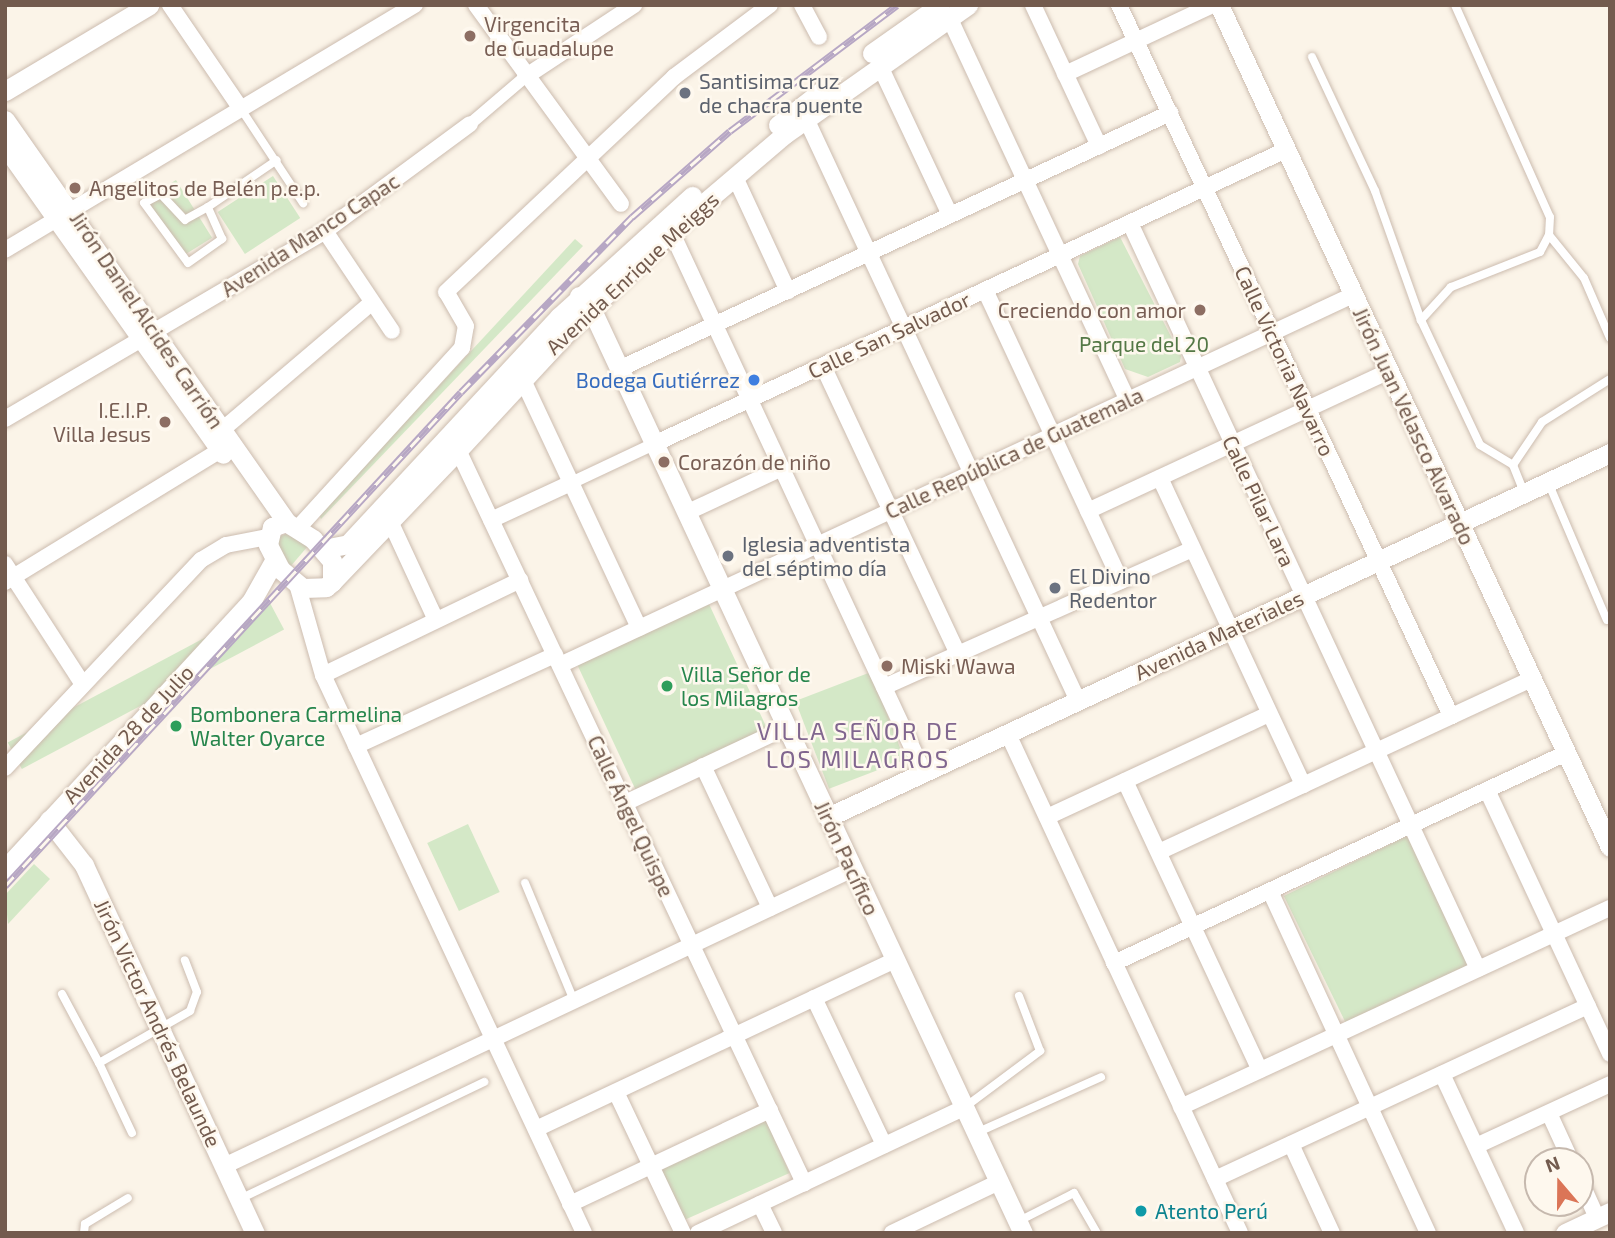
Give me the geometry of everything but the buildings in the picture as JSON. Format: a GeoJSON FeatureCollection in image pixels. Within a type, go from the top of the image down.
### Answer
{"type":"FeatureCollection","features":[{"type":"Feature","properties":{"kind":"street"},"geometry":{"type":"LineString","coordinates":[[5,91],[149,5]]}},
{"type":"Feature","properties":{"kind":"street"},"geometry":{"type":"LineString","coordinates":[[170,5],[241,109]]}},
{"type":"Feature","properties":{"kind":"street"},"geometry":{"type":"LineString","coordinates":[[5,250],[415,5]]}},
{"type":"Feature","properties":{"kind":"street"},"geometry":{"type":"LineString","coordinates":[[476,5],[525,78],[621,204]]}},
{"type":"Feature","properties":{"kind":"street","name":"Avenida Manco Capac"},"geometry":{"type":"LineString","coordinates":[[5,419],[325,231],[470,124],[525,78],[634,5]]}},
{"type":"Feature","properties":{"kind":"street"},"geometry":{"type":"LineString","coordinates":[[5,768],[82,683],[201,560],[226,545],[280,530],[462,348],[466,326],[446,292],[584,157],[770,5]]}},
{"type":"Feature","properties":{"kind":"street"},"geometry":{"type":"LineString","coordinates":[[802,5],[819,37]]}},
{"type":"Feature","properties":{"kind":"street","name":"Avenida Enrique Meiggs"},"geometry":{"type":"LineString","coordinates":[[332,582],[353,549],[585,302],[803,112],[945,11],[968,5]]}},
{"type":"Feature","properties":{"kind":"street"},"geometry":{"type":"LineString","coordinates":[[1033,5],[1099,146]]}},
{"type":"Feature","properties":{"kind":"street","name":"Calle Victoria Navarro"},"geometry":{"type":"LineString","coordinates":[[1119,5],[1451,716]]}},
{"type":"Feature","properties":{"kind":"street"},"geometry":{"type":"LineString","coordinates":[[1065,74],[1212,5]]}},
{"type":"Feature","properties":{"kind":"street","name":"Jirón Juan Velasco Alvarado"},"geometry":{"type":"LineString","coordinates":[[1219,5],[1610,847]]}},
{"type":"Feature","properties":{"kind":"street"},"geometry":{"type":"LineString","coordinates":[[945,11],[1128,400]]}},
{"type":"Feature","properties":{"kind":"street","name":"Avenida Enrique Meiggs"},"geometry":{"type":"LineString","coordinates":[[353,549],[390,521],[458,450],[585,302],[734,177],[803,112],[879,64],[945,11]]}},
{"type":"Feature","properties":{"kind":"street"},"geometry":{"type":"LineString","coordinates":[[879,64],[950,215]]}},
{"type":"Feature","properties":{"kind":"street"},"geometry":{"type":"LineString","coordinates":[[803,112],[1078,701]]}},
{"type":"Feature","properties":{"kind":"street"},"geometry":{"type":"LineString","coordinates":[[619,369],[1170,113]]}},
{"type":"Feature","properties":{"kind":"street","name":"Jirón Daniel Alcides Carrión"},"geometry":{"type":"LineString","coordinates":[[5,120],[65,215],[224,441],[280,530]]}},
{"type":"Feature","properties":{"kind":"street","name":"Jirón Daniel Alcides Carrión"},"geometry":{"type":"LineString","coordinates":[[5,146],[65,215]]}},
{"type":"Feature","properties":{"kind":"street","name":"Calle San Salvador"},"geometry":{"type":"LineString","coordinates":[[491,520],[1286,150]]}},
{"type":"Feature","properties":{"kind":"street"},"geometry":{"type":"LineString","coordinates":[[734,177],[788,291]]}},
{"type":"Feature","properties":{"kind":"street","name":"Calle Pilar Lara"},"geometry":{"type":"LineString","coordinates":[[1130,223],[1478,969]]}},
{"type":"Feature","properties":{"kind":"street"},"geometry":{"type":"LineString","coordinates":[[325,231],[370,304],[393,331]]}},
{"type":"Feature","properties":{"kind":"street"},"geometry":{"type":"LineString","coordinates":[[671,231],[924,773]]}},
{"type":"Feature","properties":{"kind":"street"},"geometry":{"type":"LineString","coordinates":[[985,290],[1121,581]]}},
{"type":"Feature","properties":{"kind":"street","name":"Calle República de Guatemala"},"geometry":{"type":"LineString","coordinates":[[356,746],[639,628],[1353,295]]}},
{"type":"Feature","properties":{"kind":"street","name":"Jirón Pacífico"},"geometry":{"type":"LineString","coordinates":[[585,302],[619,369],[1020,1227]]}},
{"type":"Feature","properties":{"kind":"street"},"geometry":{"type":"LineString","coordinates":[[82,683],[8,574],[224,441],[370,304]]}},
{"type":"Feature","properties":{"kind":"street"},"geometry":{"type":"LineString","coordinates":[[823,366],[958,654]]}},
{"type":"Feature","properties":{"kind":"street"},"geometry":{"type":"LineString","coordinates":[[1088,511],[1389,371]]}},
{"type":"Feature","properties":{"kind":"street"},"geometry":{"type":"LineString","coordinates":[[522,378],[639,628]]}},
{"type":"Feature","properties":{"kind":"street","name":"Calle Ángel Quispe"},"geometry":{"type":"LineString","coordinates":[[458,450],[804,1183]]}},
{"type":"Feature","properties":{"kind":"street","name":"Avenida Materiales"},"geometry":{"type":"LineString","coordinates":[[828,817],[1610,453]]}},
{"type":"Feature","properties":{"kind":"street"},"geometry":{"type":"LineString","coordinates":[[686,513],[782,468]]}},
{"type":"Feature","properties":{"kind":"street"},"geometry":{"type":"LineString","coordinates":[[1160,478],[1303,785]]}},
{"type":"Feature","properties":{"kind":"street"},"geometry":{"type":"LineString","coordinates":[[390,521],[436,620]]}},
{"type":"Feature","properties":{"kind":"street"},"geometry":{"type":"LineString","coordinates":[[280,530],[323,549],[353,549]]}},
{"type":"Feature","properties":{"kind":"street"},"geometry":{"type":"LineString","coordinates":[[280,530],[274,561],[293,581],[323,675],[584,1233]]}},
{"type":"Feature","properties":{"kind":"street"},"geometry":{"type":"LineString","coordinates":[[293,581],[319,590],[332,582],[334,568],[323,549]]}},
{"type":"Feature","properties":{"kind":"street"},"geometry":{"type":"LineString","coordinates":[[884,687],[1193,549]]}},
{"type":"Feature","properties":{"kind":"street","name":"Avenida 28 de Julio"},"geometry":{"type":"LineString","coordinates":[[5,869],[252,600],[274,561]]}},
{"type":"Feature","properties":{"kind":"street"},"geometry":{"type":"LineString","coordinates":[[323,675],[520,580]]}},
{"type":"Feature","properties":{"kind":"street","name":"Avenida 28 de Julio"},"geometry":{"type":"LineString","coordinates":[[252,600],[293,581]]}},
{"type":"Feature","properties":{"kind":"street"},"geometry":{"type":"LineString","coordinates":[[1159,852],[1532,679]]}},
{"type":"Feature","properties":{"kind":"street"},"geometry":{"type":"LineString","coordinates":[[1047,817],[1269,713]]}},
{"type":"Feature","properties":{"kind":"street"},"geometry":{"type":"LineString","coordinates":[[625,803],[787,727]]}},
{"type":"Feature","properties":{"kind":"street"},"geometry":{"type":"LineString","coordinates":[[1008,734],[1240,1233]]}},
{"type":"Feature","properties":{"kind":"street"},"geometry":{"type":"LineString","coordinates":[[1114,963],[1566,753]]}},
{"type":"Feature","properties":{"kind":"street"},"geometry":{"type":"LineString","coordinates":[[704,766],[770,908]]}},
{"type":"Feature","properties":{"kind":"street"},"geometry":{"type":"LineString","coordinates":[[1125,780],[1260,1070]]}},
{"type":"Feature","properties":{"kind":"street"},"geometry":{"type":"LineString","coordinates":[[1487,790],[1610,1054]]}},
{"type":"Feature","properties":{"kind":"street","name":"Jirón Victor Andrés Belaunde"},"geometry":{"type":"LineString","coordinates":[[49,820],[77,853],[255,1233]]}},
{"type":"Feature","properties":{"kind":"street"},"geometry":{"type":"LineString","coordinates":[[224,1166],[853,869]]}},
{"type":"Feature","properties":{"kind":"street"},"geometry":{"type":"LineString","coordinates":[[1269,891],[1428,1233]]}},
{"type":"Feature","properties":{"kind":"street"},"geometry":{"type":"LineString","coordinates":[[1181,1107],[1610,908]]}},
{"type":"Feature","properties":{"kind":"street"},"geometry":{"type":"LineString","coordinates":[[536,1129],[895,960]]}},
{"type":"Feature","properties":{"kind":"street"},"geometry":{"type":"LineString","coordinates":[[814,998],[884,1145]]}},
{"type":"Feature","properties":{"kind":"street"},"geometry":{"type":"LineString","coordinates":[[1215,1179],[1588,1006]]}},
{"type":"Feature","properties":{"kind":"street"},"geometry":{"type":"LineString","coordinates":[[1443,1073],[1517,1233]]}},
{"type":"Feature","properties":{"kind":"street"},"geometry":{"type":"LineString","coordinates":[[1476,1146],[1610,1084]]}},
{"type":"Feature","properties":{"kind":"street"},"geometry":{"type":"LineString","coordinates":[[616,1092],[682,1233]]}},
{"type":"Feature","properties":{"kind":"street"},"geometry":{"type":"LineString","coordinates":[[698,1233],[964,1108]]}},
{"type":"Feature","properties":{"kind":"street"},"geometry":{"type":"LineString","coordinates":[[570,1204],[770,1110]]}},
{"type":"Feature","properties":{"kind":"street"},"geometry":{"type":"LineString","coordinates":[[1549,1113],[1565,1147]]}},
{"type":"Feature","properties":{"kind":"street"},"geometry":{"type":"LineString","coordinates":[[1291,1144],[1332,1233]]}},
{"type":"Feature","properties":{"kind":"street"},"geometry":{"type":"LineString","coordinates":[[892,1233],[999,1182]]}},
{"type":"Feature","properties":{"kind":"street"},"geometry":{"type":"LineString","coordinates":[[1565,1233],[1604,1215],[1594,1200]]}},
{"type":"Feature","properties":{"kind":"street"},"geometry":{"type":"LineString","coordinates":[[760,1203],[774,1233]]}},
{"type":"Feature","properties":{"kind":"lane"},"geometry":{"type":"LineString","coordinates":[[1421,320],[1451,287],[1540,252],[1549,235],[1550,217],[1455,5]]}},
{"type":"Feature","properties":{"kind":"lane"},"geometry":{"type":"LineString","coordinates":[[1312,57],[1370,180],[1421,320],[1480,445],[1513,466],[1524,494]]}},
{"type":"Feature","properties":{"kind":"lane"},"geometry":{"type":"LineString","coordinates":[[241,109],[303,203]]}},
{"type":"Feature","properties":{"kind":"lane"},"geometry":{"type":"LineString","coordinates":[[208,207],[222,239],[186,264],[144,204],[145,197],[161,194],[185,220],[276,160]]}},
{"type":"Feature","properties":{"kind":"lane"},"geometry":{"type":"LineString","coordinates":[[1549,235],[1584,278],[1610,338]]}},
{"type":"Feature","properties":{"kind":"lane"},"geometry":{"type":"LineString","coordinates":[[1513,466],[1542,422],[1610,379]]}},
{"type":"Feature","properties":{"kind":"lane"},"geometry":{"type":"LineString","coordinates":[[1548,482],[1607,620]]}},
{"type":"Feature","properties":{"kind":"lane"},"geometry":{"type":"LineString","coordinates":[[525,883],[574,1001]]}},
{"type":"Feature","properties":{"kind":"lane"},"geometry":{"type":"LineString","coordinates":[[99,1063],[160,1028],[196,1002],[185,960]]}},
{"type":"Feature","properties":{"kind":"lane"},"geometry":{"type":"LineString","coordinates":[[62,994],[99,1063],[131,1133]]}},
{"type":"Feature","properties":{"kind":"lane"},"geometry":{"type":"LineString","coordinates":[[964,1108],[1040,1051],[1019,996]]}},
{"type":"Feature","properties":{"kind":"lane"},"geometry":{"type":"LineString","coordinates":[[976,1133],[1101,1077]]}},
{"type":"Feature","properties":{"kind":"lane"},"geometry":{"type":"LineString","coordinates":[[240,1199],[484,1082]]}},
{"type":"Feature","properties":{"kind":"lane"},"geometry":{"type":"LineString","coordinates":[[1020,1227],[1074,1193],[1097,1233]]}},
{"type":"Feature","properties":{"kind":"lane"},"geometry":{"type":"LineString","coordinates":[[83,1233],[85,1224],[128,1198]]}},
{"type":"Feature","properties":{"kind":"green space"},"geometry":{"type":"Polygon","coordinates":[[[273,176],[300,218],[245,254],[218,212],[273,176]]]}},
{"type":"Feature","properties":{"kind":"green space"},"geometry":{"type":"Polygon","coordinates":[[[176,180],[212,238],[182,257],[145,199],[176,180]]]}},
{"type":"Feature","properties":{"kind":"green space","name":"Parque del 20"},"geometry":{"type":"Polygon","coordinates":[[[1120,237],[1181,356],[1180,362],[1148,377],[1125,369],[1078,264],[1080,256],[1120,237]]]}},
{"type":"Feature","properties":{"kind":"green space"},"geometry":{"type":"Polygon","coordinates":[[[575,239],[583,246],[321,519],[319,515],[575,239]]]}},
{"type":"Feature","properties":{"kind":"green space"},"geometry":{"type":"Polygon","coordinates":[[[289,533],[308,546],[290,567],[275,550],[278,537],[289,533]]]}},
{"type":"Feature","properties":{"kind":"green space","name":"Villa Señor de los Milagros"},"geometry":{"type":"Polygon","coordinates":[[[708,602],[768,730],[636,791],[577,663],[708,602]]]}},
{"type":"Feature","properties":{"kind":"green space"},"geometry":{"type":"Polygon","coordinates":[[[270,603],[284,629],[22,769],[8,742],[270,603]]]}},
{"type":"Feature","properties":{"kind":"green space"},"geometry":{"type":"Polygon","coordinates":[[[871,672],[905,760],[829,789],[795,701],[871,672]]]}},
{"type":"Feature","properties":{"kind":"green space"},"geometry":{"type":"Polygon","coordinates":[[[468,824],[500,892],[459,911],[427,843],[468,824]]]}},
{"type":"Feature","properties":{"kind":"green space"},"geometry":{"type":"Polygon","coordinates":[[[1407,836],[1472,969],[1349,1029],[1284,896],[1407,836]]]}},
{"type":"Feature","properties":{"kind":"green space"},"geometry":{"type":"Polygon","coordinates":[[[34,864],[50,879],[8,924],[5,895],[34,864]]]}},
{"type":"Feature","properties":{"kind":"green space"},"geometry":{"type":"Polygon","coordinates":[[[766,1120],[790,1173],[681,1221],[657,1168],[766,1120]]]}},
{"type":"Feature","properties":{"kind":"railway"},"geometry":{"type":"LineString","coordinates":[[5,886],[461,392],[632,217],[730,131],[897,5]]}},
{"type":"Feature","properties":{"kind":"place","name":"Virgencita de Guadalupe"},"geometry":{"type":"Point","coordinates":[470,36]}},
{"type":"Feature","properties":{"kind":"place","name":"Santisima cruz de chacra puente"},"geometry":{"type":"Point","coordinates":[685,93]}},
{"type":"Feature","properties":{"kind":"place","name":"Angelitos de Belén p.e.p."},"geometry":{"type":"Point","coordinates":[75,188]}},
{"type":"Feature","properties":{"kind":"place","name":"Creciendo con amor"},"geometry":{"type":"Point","coordinates":[1200,310]}},
{"type":"Feature","properties":{"kind":"place","name":"Bodega Gutiérrez"},"geometry":{"type":"Point","coordinates":[754,380]}},
{"type":"Feature","properties":{"kind":"place","name":"I.E.I.P. Villa Jesus"},"geometry":{"type":"Point","coordinates":[165,422]}},
{"type":"Feature","properties":{"kind":"place","name":"Corazón de niño"},"geometry":{"type":"Point","coordinates":[664,462]}},
{"type":"Feature","properties":{"kind":"place","name":"Iglesia adventista del séptimo día"},"geometry":{"type":"Point","coordinates":[728,556]}},
{"type":"Feature","properties":{"kind":"place","name":"El Divino Redentor"},"geometry":{"type":"Point","coordinates":[1055,588]}},
{"type":"Feature","properties":{"kind":"place","name":"Miski Wawa"},"geometry":{"type":"Point","coordinates":[887,666]}},
{"type":"Feature","properties":{"kind":"place","name":"Villa Señor de los Milagros"},"geometry":{"type":"Point","coordinates":[667,686]}},
{"type":"Feature","properties":{"kind":"place","name":"Bombonera Carmelina Walter Oyarce"},"geometry":{"type":"Point","coordinates":[176,726]}},
{"type":"Feature","properties":{"kind":"place","name":"Atento Perú"},"geometry":{"type":"Point","coordinates":[1141,1211]}},
{"type":"Feature","properties":{"kind":"district","name":"VILLA SEÑOR DE LOS MILAGROS"},"geometry":{"type":"Point","coordinates":[858,745]}}]}
